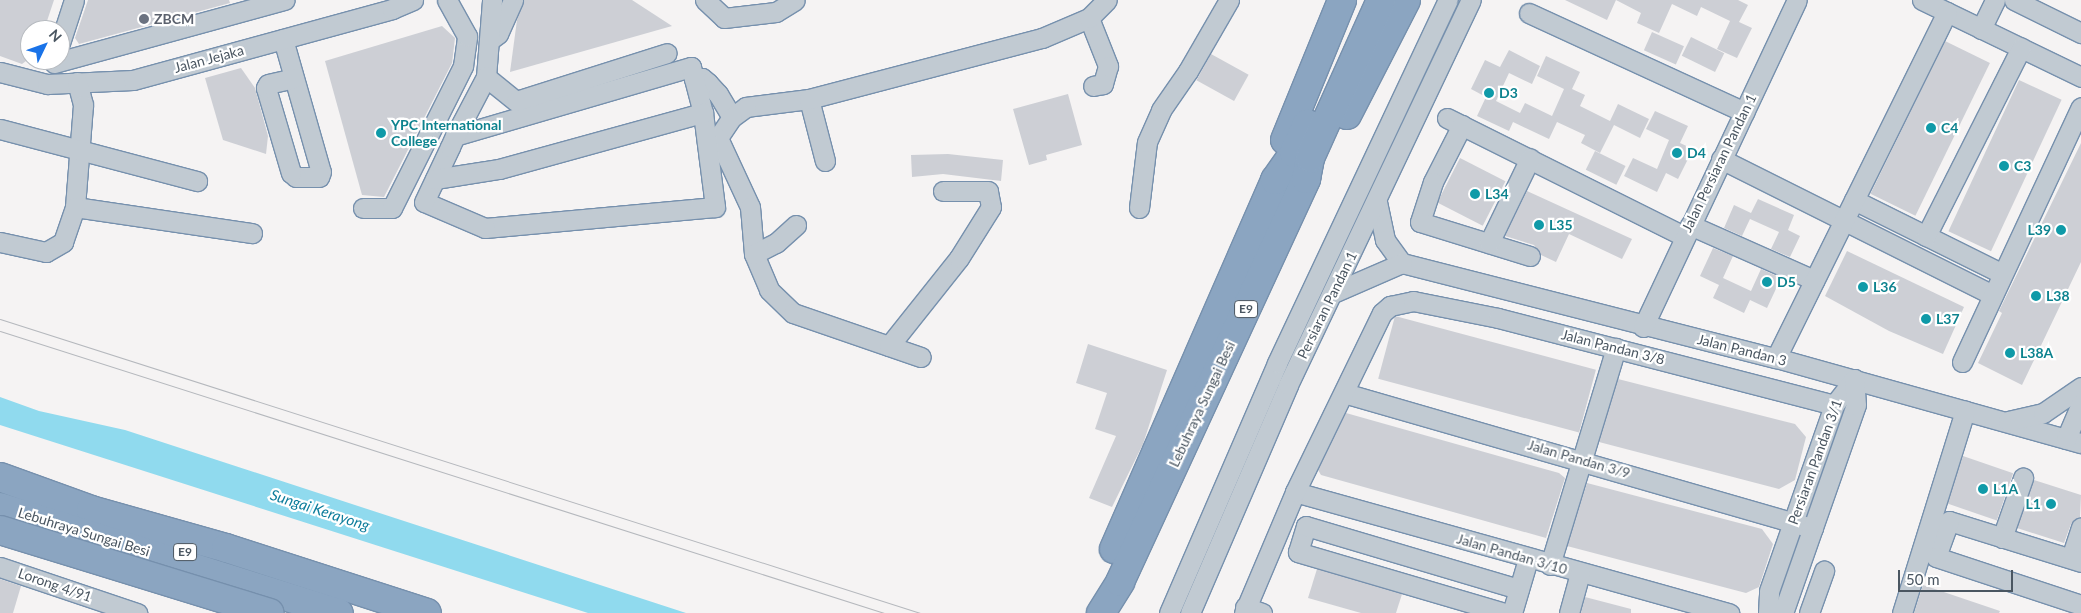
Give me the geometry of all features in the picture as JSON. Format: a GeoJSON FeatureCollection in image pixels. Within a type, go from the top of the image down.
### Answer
{"type":"FeatureCollection","features":[{"type":"Feature","properties":{"kind":"highway"},"geometry":{"type":"LineString","coordinates":[[1275,180],[1282,148],[1342,0]]}},
{"type":"Feature","properties":{"kind":"highway","name":"Lebuhraya Sungai Besi"},"geometry":{"type":"LineString","coordinates":[[1083,613],[1119,540],[1275,180],[1294,153],[1363,0]]}},
{"type":"Feature","properties":{"kind":"highway","name":"Lebuhraya Sungai Besi"},"geometry":{"type":"LineString","coordinates":[[1101,613],[1120,582],[1306,179],[1310,158],[1381,0]]}},
{"type":"Feature","properties":{"kind":"highway"},"geometry":{"type":"LineString","coordinates":[[1306,179],[1321,163],[1406,0]]}},
{"type":"Feature","properties":{"kind":"highway"},"geometry":{"type":"LineString","coordinates":[[0,476],[90,510],[226,548],[427,613]]}},
{"type":"Feature","properties":{"kind":"highway","name":"E9"},"geometry":{"type":"LineString","coordinates":[[0,491],[370,613]]}},
{"type":"Feature","properties":{"kind":"highway","name":"Lebuhraya Sungai Besi"},"geometry":{"type":"LineString","coordinates":[[0,507],[339,613]]}},
{"type":"Feature","properties":{"kind":"highway"},"geometry":{"type":"LineString","coordinates":[[3,529],[262,613]]}},
{"type":"Feature","properties":{"kind":"highway","name":"Lebuhraya Sungai Besi"},"geometry":{"type":"LineString","coordinates":[[3,529],[270,613]]}},
{"type":"Feature","properties":{"kind":"street"},"geometry":{"type":"LineString","coordinates":[[67,20],[74,0]]}},
{"type":"Feature","properties":{"kind":"street"},"geometry":{"type":"LineString","coordinates":[[70,57],[285,0]]}},
{"type":"Feature","properties":{"kind":"street","name":"Jalan Jejaka"},"geometry":{"type":"LineString","coordinates":[[0,72],[47,84],[133,80],[283,39],[413,0]]}},
{"type":"Feature","properties":{"kind":"street"},"geometry":{"type":"LineString","coordinates":[[363,208],[392,208],[463,66],[467,36],[447,0]]}},
{"type":"Feature","properties":{"kind":"street"},"geometry":{"type":"LineString","coordinates":[[455,136],[691,67],[703,114],[715,207],[485,228],[424,202],[455,136],[486,77],[492,0]]}},
{"type":"Feature","properties":{"kind":"street"},"geometry":{"type":"LineString","coordinates":[[489,41],[498,34],[513,0]]}},
{"type":"Feature","properties":{"kind":"street"},"geometry":{"type":"LineString","coordinates":[[705,0],[724,18],[776,12],[796,0]]}},
{"type":"Feature","properties":{"kind":"street"},"geometry":{"type":"LineString","coordinates":[[921,357],[793,312],[769,290],[754,254],[750,207],[718,138],[732,117],[746,107],[809,99],[1042,38],[1089,18],[1107,0]]}},
{"type":"Feature","properties":{"kind":"street"},"geometry":{"type":"LineString","coordinates":[[1138,208],[1147,142],[1161,110],[1188,71],[1229,0]]}},
{"type":"Feature","properties":{"kind":"street","name":"Persiaran Pandan 1"},"geometry":{"type":"LineString","coordinates":[[1169,613],[1277,363],[1448,0]]}},
{"type":"Feature","properties":{"kind":"street","name":"Persiaran Pandan 1"},"geometry":{"type":"LineString","coordinates":[[1190,613],[1288,385],[1377,202],[1471,0]]}},
{"type":"Feature","properties":{"kind":"street","name":"Jalan Persiaran Pandan 1"},"geometry":{"type":"LineString","coordinates":[[1643,326],[1797,0]]}},
{"type":"Feature","properties":{"kind":"street"},"geometry":{"type":"LineString","coordinates":[[1922,0],[2081,77]]}},
{"type":"Feature","properties":{"kind":"street"},"geometry":{"type":"LineString","coordinates":[[1981,29],[1995,0]]}},
{"type":"Feature","properties":{"kind":"street"},"geometry":{"type":"LineString","coordinates":[[2014,0],[2081,33]]}},
{"type":"Feature","properties":{"kind":"street"},"geometry":{"type":"LineString","coordinates":[[1776,358],[1947,12]]}},
{"type":"Feature","properties":{"kind":"street"},"geometry":{"type":"LineString","coordinates":[[1529,13],[1744,112]]}},
{"type":"Feature","properties":{"kind":"street"},"geometry":{"type":"LineString","coordinates":[[1089,18],[1108,66],[1103,84],[1093,86]]}},
{"type":"Feature","properties":{"kind":"street"},"geometry":{"type":"LineString","coordinates":[[283,39],[321,172],[319,177],[296,177],[291,173],[266,88],[268,84],[293,78]]}},
{"type":"Feature","properties":{"kind":"street"},"geometry":{"type":"LineString","coordinates":[[1926,236],[2021,48]]}},
{"type":"Feature","properties":{"kind":"street"},"geometry":{"type":"LineString","coordinates":[[486,77],[516,101],[667,53]]}},
{"type":"Feature","properties":{"kind":"street"},"geometry":{"type":"LineString","coordinates":[[47,84],[51,70]]}},
{"type":"Feature","properties":{"kind":"street"},"geometry":{"type":"LineString","coordinates":[[694,79],[702,78],[713,88],[732,117]]}},
{"type":"Feature","properties":{"kind":"street"},"geometry":{"type":"LineString","coordinates":[[0,242],[46,252],[63,242],[75,207],[81,152],[83,105],[77,82]]}},
{"type":"Feature","properties":{"kind":"street"},"geometry":{"type":"LineString","coordinates":[[809,99],[825,161]]}},
{"type":"Feature","properties":{"kind":"street"},"geometry":{"type":"LineString","coordinates":[[1962,362],[1993,295],[2001,273],[2081,107]]}},
{"type":"Feature","properties":{"kind":"street"},"geometry":{"type":"LineString","coordinates":[[435,178],[499,169],[703,114]]}},
{"type":"Feature","properties":{"kind":"street"},"geometry":{"type":"LineString","coordinates":[[1530,256],[1420,222],[1432,182],[1455,122],[1687,230],[1814,280]]}},
{"type":"Feature","properties":{"kind":"street"},"geometry":{"type":"LineString","coordinates":[[0,129],[81,152],[197,181]]}},
{"type":"Feature","properties":{"kind":"street"},"geometry":{"type":"LineString","coordinates":[[1489,243],[1530,158]]}},
{"type":"Feature","properties":{"kind":"street"},"geometry":{"type":"LineString","coordinates":[[1721,159],[1993,295]]}},
{"type":"Feature","properties":{"kind":"street"},"geometry":{"type":"LineString","coordinates":[[889,346],[959,258],[991,207],[988,191],[943,190]]}},
{"type":"Feature","properties":{"kind":"street"},"geometry":{"type":"LineString","coordinates":[[1854,200],[2001,273]]}},
{"type":"Feature","properties":{"kind":"street"},"geometry":{"type":"LineString","coordinates":[[1333,293],[1402,263],[1385,240],[1377,202]]}},
{"type":"Feature","properties":{"kind":"street"},"geometry":{"type":"LineString","coordinates":[[75,207],[252,233]]}},
{"type":"Feature","properties":{"kind":"street"},"geometry":{"type":"LineString","coordinates":[[754,254],[776,243],[796,226]]}},
{"type":"Feature","properties":{"kind":"street","name":"Jalan Pandan 3"},"geometry":{"type":"LineString","coordinates":[[1402,263],[1643,326],[1776,358],[2074,441]]}},
{"type":"Feature","properties":{"kind":"street"},"geometry":{"type":"LineString","coordinates":[[1498,318],[1507,290]]}},
{"type":"Feature","properties":{"kind":"street","name":"Jalan Pandan 3/8"},"geometry":{"type":"LineString","coordinates":[[1344,393],[1382,313],[1390,306],[1413,301],[1498,318],[1834,404]]}},
{"type":"Feature","properties":{"kind":"street"},"geometry":{"type":"LineString","coordinates":[[1550,565],[1616,348]]}},
{"type":"Feature","properties":{"kind":"street","name":"Persiaran Pandan 3/1"},"geometry":{"type":"LineString","coordinates":[[1768,613],[1769,591],[1834,404],[1854,379]]}},
{"type":"Feature","properties":{"kind":"street","name":"Persiaran Pandan 3/1"},"geometry":{"type":"LineString","coordinates":[[1783,613],[1856,405],[1854,379]]}},
{"type":"Feature","properties":{"kind":"street"},"geometry":{"type":"LineString","coordinates":[[2002,421],[2043,413],[2081,387]]}},
{"type":"Feature","properties":{"kind":"street"},"geometry":{"type":"LineString","coordinates":[[1250,611],[1295,492],[1344,393]]}},
{"type":"Feature","properties":{"kind":"street","name":"Jalan Pandan 3/9"},"geometry":{"type":"LineString","coordinates":[[1344,393],[1582,459],[1813,528]]}},
{"type":"Feature","properties":{"kind":"street"},"geometry":{"type":"LineString","coordinates":[[2074,441],[2081,403]]}},
{"type":"Feature","properties":{"kind":"street"},"geometry":{"type":"LineString","coordinates":[[1902,613],[1965,411]]}},
{"type":"Feature","properties":{"kind":"street"},"geometry":{"type":"LineString","coordinates":[[2002,538],[2023,478]]}},
{"type":"Feature","properties":{"kind":"street","name":"Jalan Pandan 3/10"},"geometry":{"type":"LineString","coordinates":[[1295,492],[1528,559],[1729,613]]}},
{"type":"Feature","properties":{"kind":"street"},"geometry":{"type":"LineString","coordinates":[[2081,528],[2076,560],[1948,521],[1936,557],[2055,605],[2081,605]]}},
{"type":"Feature","properties":{"kind":"street"},"geometry":{"type":"LineString","coordinates":[[1505,613],[1298,552],[1306,526],[1519,589]]}},
{"type":"Feature","properties":{"kind":"street"},"geometry":{"type":"LineString","coordinates":[[1512,613],[1528,559]]}},
{"type":"Feature","properties":{"kind":"street","name":"Lorong 4/91"},"geometry":{"type":"LineString","coordinates":[[0,567],[137,613]]}},
{"type":"Feature","properties":{"kind":"street"},"geometry":{"type":"LineString","coordinates":[[1810,613],[1824,571]]}},
{"type":"Feature","properties":{"kind":"street"},"geometry":{"type":"LineString","coordinates":[[1568,613],[1580,573]]}},
{"type":"Feature","properties":{"kind":"water","name":"Sungai Kerayong"},"geometry":{"type":"Polygon","coordinates":[[[0,397],[39,411],[125,430],[686,613],[588,613],[0,425],[0,397]]]}},
{"type":"Feature","properties":{"kind":"building"},"geometry":{"type":"Polygon","coordinates":[[[0,0],[54,0],[47,20],[20,20],[20,63],[0,56],[0,0]]]}},
{"type":"Feature","properties":{"kind":"building"},"geometry":{"type":"Polygon","coordinates":[[[88,0],[229,0],[230,3],[79,44],[75,38],[88,0]]]}},
{"type":"Feature","properties":{"kind":"building"},"geometry":{"type":"Polygon","coordinates":[[[524,0],[632,0],[672,26],[510,72],[517,20],[524,0]]]}},
{"type":"Feature","properties":{"kind":"building"},"geometry":{"type":"Polygon","coordinates":[[[1565,0],[1616,0],[1607,20],[1565,0]]]}},
{"type":"Feature","properties":{"kind":"building"},"geometry":{"type":"Polygon","coordinates":[[[1616,0],[1738,0],[1748,5],[1739,22],[1752,28],[1737,58],[1717,49],[1730,21],[1701,7],[1697,16],[1672,4],[1659,33],[1637,23],[1641,13],[1616,0]]]}},
{"type":"Feature","properties":{"kind":"building","name":"YPC International College"},"geometry":{"type":"Polygon","coordinates":[[[442,26],[455,38],[452,63],[384,197],[362,195],[325,61],[442,26]]]}},
{"type":"Feature","properties":{"kind":"building"},"geometry":{"type":"Polygon","coordinates":[[[1652,32],[1684,46],[1676,65],[1644,50],[1652,32]]]}},
{"type":"Feature","properties":{"kind":"building"},"geometry":{"type":"Polygon","coordinates":[[[1691,37],[1724,53],[1715,72],[1682,56],[1691,37]]]}},
{"type":"Feature","properties":{"kind":"building","name":"C4"},"geometry":{"type":"Polygon","coordinates":[[[1945,41],[1990,63],[1915,216],[1870,194],[1945,41]]]}},
{"type":"Feature","properties":{"kind":"building"},"geometry":{"type":"Polygon","coordinates":[[[1509,50],[1540,66],[1532,84],[1509,73],[1496,101],[1520,113],[1525,103],[1552,116],[1564,89],[1537,76],[1546,56],[1580,72],[1572,89],[1585,95],[1580,106],[1610,121],[1618,104],[1649,119],[1640,138],[1614,125],[1600,153],[1581,143],[1585,135],[1557,122],[1549,139],[1513,122],[1509,131],[1477,116],[1486,97],[1471,89],[1485,60],[1500,67],[1509,50]]]}},
{"type":"Feature","properties":{"kind":"building"},"geometry":{"type":"Polygon","coordinates":[[[1211,54],[1249,75],[1234,101],[1196,80],[1211,54]]]}},
{"type":"Feature","properties":{"kind":"building"},"geometry":{"type":"Polygon","coordinates":[[[241,68],[255,88],[268,136],[266,154],[223,140],[205,78],[241,68]]]}},
{"type":"Feature","properties":{"kind":"building","name":"C3"},"geometry":{"type":"Polygon","coordinates":[[[2019,80],[2062,100],[1991,251],[1948,231],[2019,80]]]}},
{"type":"Feature","properties":{"kind":"building"},"geometry":{"type":"Polygon","coordinates":[[[1068,94],[1082,145],[1046,155],[1047,160],[1029,165],[1013,109],[1068,94]]]}},
{"type":"Feature","properties":{"kind":"building","name":"D4"},"geometry":{"type":"Polygon","coordinates":[[[1655,111],[1688,126],[1680,143],[1693,149],[1678,179],[1666,173],[1657,192],[1624,176],[1633,158],[1657,169],[1669,140],[1646,129],[1655,111]]]}},
{"type":"Feature","properties":{"kind":"building"},"geometry":{"type":"Polygon","coordinates":[[[2081,143],[2081,262],[2022,385],[1978,363],[2002,313],[1999,311],[2081,143]]]}},
{"type":"Feature","properties":{"kind":"building"},"geometry":{"type":"Polygon","coordinates":[[[1595,151],[1626,166],[1616,185],[1586,170],[1595,151]]]}},
{"type":"Feature","properties":{"kind":"building"},"geometry":{"type":"Polygon","coordinates":[[[948,154],[1003,160],[1001,181],[943,174],[912,177],[911,155],[948,154]]]}},
{"type":"Feature","properties":{"kind":"building","name":"L34"},"geometry":{"type":"Polygon","coordinates":[[[1460,158],[1505,181],[1483,226],[1437,203],[1460,158]]]}},
{"type":"Feature","properties":{"kind":"building","name":"L35"},"geometry":{"type":"Polygon","coordinates":[[[1527,191],[1632,239],[1622,259],[1569,234],[1556,262],[1541,255],[1534,245],[1505,236],[1527,191]]]}},
{"type":"Feature","properties":{"kind":"building","name":"D5"},"geometry":{"type":"Polygon","coordinates":[[[1758,199],[1794,215],[1788,230],[1800,236],[1790,257],[1771,249],[1779,232],[1750,219],[1742,236],[1724,228],[1734,205],[1751,213],[1758,199]]]}},
{"type":"Feature","properties":{"kind":"building","name":"D5"},"geometry":{"type":"Polygon","coordinates":[[[1713,248],[1733,256],[1723,278],[1751,291],[1761,269],[1781,278],[1767,308],[1750,300],[1744,313],[1713,298],[1719,285],[1700,276],[1713,248]]]}},
{"type":"Feature","properties":{"kind":"building"},"geometry":{"type":"Polygon","coordinates":[[[1847,251],[1964,307],[1943,354],[1889,331],[1825,296],[1847,251]]]}},
{"type":"Feature","properties":{"kind":"building"},"geometry":{"type":"Polygon","coordinates":[[[1395,316],[1596,370],[1579,433],[1378,379],[1395,316]]]}},
{"type":"Feature","properties":{"kind":"building"},"geometry":{"type":"Polygon","coordinates":[[[1088,344],[1167,370],[1143,444],[1112,507],[1089,498],[1116,436],[1095,429],[1107,393],[1076,383],[1088,344]]]}},
{"type":"Feature","properties":{"kind":"building"},"geometry":{"type":"Polygon","coordinates":[[[1618,379],[1795,424],[1806,437],[1795,480],[1779,489],[1599,442],[1618,379]]]}},
{"type":"Feature","properties":{"kind":"building"},"geometry":{"type":"Polygon","coordinates":[[[1346,413],[1559,473],[1565,478],[1546,538],[1321,475],[1318,470],[1346,413]]]}},
{"type":"Feature","properties":{"kind":"building","name":"L1A"},"geometry":{"type":"Polygon","coordinates":[[[1963,456],[2013,473],[1997,521],[1947,503],[1963,456]]]}},
{"type":"Feature","properties":{"kind":"building","name":"L1"},"geometry":{"type":"Polygon","coordinates":[[[2034,480],[2081,495],[2080,517],[2071,524],[2064,543],[2017,528],[2034,480]]]}},
{"type":"Feature","properties":{"kind":"building"},"geometry":{"type":"Polygon","coordinates":[[[1587,483],[1762,529],[1773,544],[1759,587],[1746,593],[1567,546],[1587,483]]]}},
{"type":"Feature","properties":{"kind":"building"},"geometry":{"type":"Polygon","coordinates":[[[1317,569],[1402,594],[1396,613],[1361,613],[1308,598],[1317,569]]]}},
{"type":"Feature","properties":{"kind":"building"},"geometry":{"type":"Polygon","coordinates":[[[0,579],[21,586],[13,613],[0,613],[0,579]]]}},
{"type":"Feature","properties":{"kind":"building"},"geometry":{"type":"Polygon","coordinates":[[[1923,585],[2000,611],[1999,613],[1914,613],[1923,585]]]}},
{"type":"Feature","properties":{"kind":"building"},"geometry":{"type":"Polygon","coordinates":[[[1585,597],[1631,609],[1631,613],[1581,613],[1585,597]]]}},
{"type":"Feature","properties":{"kind":"tram line"},"geometry":{"type":"LineString","coordinates":[[0,319],[920,613]]}},
{"type":"Feature","properties":{"kind":"tram line"},"geometry":{"type":"LineString","coordinates":[[0,331],[884,613]]}},
{"type":"Feature","properties":{"kind":"place","name":"ZBCM"},"geometry":{"type":"Point","coordinates":[144,19]}},
{"type":"Feature","properties":{"kind":"place","name":"D3"},"geometry":{"type":"Point","coordinates":[1489,93]}},
{"type":"Feature","properties":{"kind":"place","name":"C4"},"geometry":{"type":"Point","coordinates":[1931,128]}},
{"type":"Feature","properties":{"kind":"place","name":"YPC International College"},"geometry":{"type":"Point","coordinates":[381,133]}},
{"type":"Feature","properties":{"kind":"place","name":"D4"},"geometry":{"type":"Point","coordinates":[1677,153]}},
{"type":"Feature","properties":{"kind":"place","name":"C3"},"geometry":{"type":"Point","coordinates":[2004,166]}},
{"type":"Feature","properties":{"kind":"place","name":"L34"},"geometry":{"type":"Point","coordinates":[1475,194]}},
{"type":"Feature","properties":{"kind":"place","name":"L35"},"geometry":{"type":"Point","coordinates":[1539,225]}},
{"type":"Feature","properties":{"kind":"place","name":"L39"},"geometry":{"type":"Point","coordinates":[2061,230]}},
{"type":"Feature","properties":{"kind":"place","name":"D5"},"geometry":{"type":"Point","coordinates":[1767,282]}},
{"type":"Feature","properties":{"kind":"place","name":"L36"},"geometry":{"type":"Point","coordinates":[1863,287]}},
{"type":"Feature","properties":{"kind":"place","name":"L38"},"geometry":{"type":"Point","coordinates":[2036,296]}},
{"type":"Feature","properties":{"kind":"place","name":"L37"},"geometry":{"type":"Point","coordinates":[1926,319]}},
{"type":"Feature","properties":{"kind":"place","name":"L38A"},"geometry":{"type":"Point","coordinates":[2010,353]}},
{"type":"Feature","properties":{"kind":"place","name":"L1A"},"geometry":{"type":"Point","coordinates":[1983,489]}},
{"type":"Feature","properties":{"kind":"place","name":"L1"},"geometry":{"type":"Point","coordinates":[2051,504]}}]}
